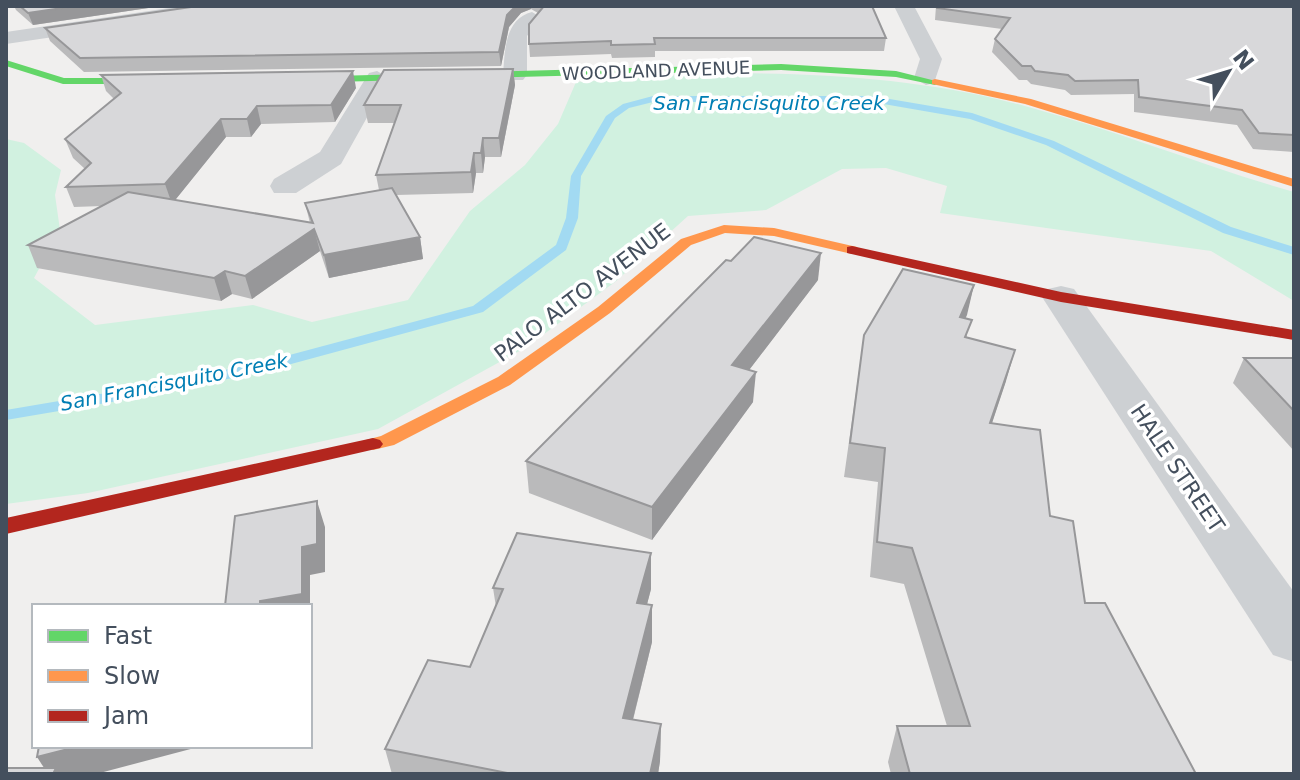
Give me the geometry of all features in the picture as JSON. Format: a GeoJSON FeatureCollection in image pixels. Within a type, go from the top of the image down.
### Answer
{"type":"FeatureCollection","features":[{"type":"Feature","properties":{"kind":"street"},"geometry":{"type":"LineString","coordinates":[[6,38],[222,6]]}},
{"type":"Feature","properties":{"kind":"street"},"geometry":{"type":"LineString","coordinates":[[904,6],[928,49],[931,59],[926,78]]}},
{"type":"Feature","properties":{"kind":"street"},"geometry":{"type":"LineString","coordinates":[[515,75],[517,35],[532,18]]}},
{"type":"Feature","properties":{"kind":"street"},"geometry":{"type":"LineString","coordinates":[[6,63],[30,76],[71,82],[180,81]]}},
{"type":"Feature","properties":{"kind":"street","name":"WOODLAND AVENUE"},"geometry":{"type":"LineString","coordinates":[[280,80],[781,67],[926,78],[1052,108],[1294,183]]}},
{"type":"Feature","properties":{"kind":"street"},"geometry":{"type":"LineString","coordinates":[[285,186],[331,158],[377,78]]}},
{"type":"Feature","properties":{"kind":"street","name":"PALO ALTO AVENUE"},"geometry":{"type":"LineString","coordinates":[[6,526],[387,441],[504,381],[604,310],[686,242],[724,229],[774,232],[1061,297],[1294,335]]}},
{"type":"Feature","properties":{"kind":"street","name":"HALE STREET"},"geometry":{"type":"LineString","coordinates":[[1061,297],[1294,638]]}},
{"type":"Feature","properties":{"kind":"green space"},"geometry":{"type":"Polygon","coordinates":[[[712,73],[873,79],[993,98],[1098,128],[1294,192],[1294,301],[1211,251],[940,213],[947,186],[886,168],[842,169],[766,210],[688,216],[615,282],[525,348],[378,429],[88,493],[6,504],[6,139],[24,143],[61,170],[55,195],[60,230],[34,278],[95,325],[253,305],[312,322],[408,300],[470,211],[525,165],[558,124],[576,82],[712,73]]]}},
{"type":"Feature","properties":{"kind":"building"},"geometry":{"type":"Polygon","coordinates":[[[20,6],[76,6],[28,13],[20,6]]]}},
{"type":"Feature","properties":{"kind":"building"},"geometry":{"type":"Polygon","coordinates":[[[198,6],[516,6],[507,15],[499,52],[80,58],[45,28],[198,6]]]}},
{"type":"Feature","properties":{"kind":"building"},"geometry":{"type":"Polygon","coordinates":[[[544,6],[872,6],[886,38],[654,38],[655,44],[611,45],[611,41],[529,44],[529,24],[544,6]]]}},
{"type":"Feature","properties":{"kind":"building"},"geometry":{"type":"Polygon","coordinates":[[[937,6],[1294,6],[1294,135],[1259,133],[1242,110],[1139,97],[1138,80],[1075,81],[1068,75],[1035,71],[1031,66],[1022,66],[995,39],[1010,18],[937,6]]]}},
{"type":"Feature","properties":{"kind":"building"},"geometry":{"type":"Polygon","coordinates":[[[513,69],[499,138],[483,138],[481,153],[474,153],[471,172],[376,175],[401,105],[364,105],[384,70],[513,69]]]}},
{"type":"Feature","properties":{"kind":"building"},"geometry":{"type":"Polygon","coordinates":[[[353,71],[331,105],[257,106],[247,119],[221,119],[165,184],[66,187],[91,163],[65,139],[121,93],[101,75],[353,71]]]}},
{"type":"Feature","properties":{"kind":"building"},"geometry":{"type":"Polygon","coordinates":[[[392,188],[420,237],[324,255],[314,229],[245,276],[225,271],[214,278],[28,245],[128,192],[313,223],[305,203],[392,188]]]}},
{"type":"Feature","properties":{"kind":"building"},"geometry":{"type":"Polygon","coordinates":[[[754,237],[821,253],[732,365],[756,372],[652,507],[526,461],[726,260],[731,261],[754,237]]]}},
{"type":"Feature","properties":{"kind":"building"},"geometry":{"type":"Polygon","coordinates":[[[903,269],[974,285],[960,317],[972,320],[965,337],[1015,350],[990,423],[1040,430],[1050,516],[1073,521],[1085,603],[1105,603],[1196,774],[910,774],[897,726],[970,726],[912,548],[877,542],[885,448],[850,443],[864,335],[903,269]]]}},
{"type":"Feature","properties":{"kind":"building"},"geometry":{"type":"Polygon","coordinates":[[[1244,358],[1294,358],[1294,411],[1244,358]]]}},
{"type":"Feature","properties":{"kind":"building"},"geometry":{"type":"Polygon","coordinates":[[[317,501],[317,544],[302,547],[302,594],[260,601],[260,604],[225,604],[235,516],[317,501]]]}},
{"type":"Feature","properties":{"kind":"building"},"geometry":{"type":"Polygon","coordinates":[[[517,533],[651,553],[637,603],[652,605],[623,718],[661,724],[650,774],[513,774],[385,749],[428,660],[470,667],[503,589],[493,588],[517,533]]]}},
{"type":"Feature","properties":{"kind":"building"},"geometry":{"type":"Polygon","coordinates":[[[39,748],[72,748],[37,757],[39,748]]]}},
{"type":"Feature","properties":{"kind":"building"},"geometry":{"type":"Polygon","coordinates":[[[6,768],[56,768],[53,774],[6,774],[6,768]]]}},
{"type":"Feature","properties":{"kind":"waterway","name":"San Francisquito Creek"},"geometry":{"type":"LineString","coordinates":[[6,415],[159,389],[269,365],[478,309],[562,247],[572,218],[576,176],[611,116],[626,106],[653,99],[872,99],[972,116],[1050,143],[1227,230],[1294,251]]}},
{"type":"Feature","properties":{"kind":"traffic: fast"},"geometry":{"type":"LineString","coordinates":[[6,63],[63,81],[164,81]]}},
{"type":"Feature","properties":{"kind":"traffic: fast"},"geometry":{"type":"LineString","coordinates":[[297,80],[781,67],[896,74],[935,82]]}},
{"type":"Feature","properties":{"kind":"traffic: slow"},"geometry":{"type":"LineString","coordinates":[[935,82],[1027,101],[1294,183]]}},
{"type":"Feature","properties":{"kind":"traffic: slow"},"geometry":{"type":"LineString","coordinates":[[373,444],[387,441],[504,381],[604,310],[686,242],[724,229],[774,232],[852,250]]}},
{"type":"Feature","properties":{"kind":"traffic: jam"},"geometry":{"type":"LineString","coordinates":[[852,250],[1061,297],[1294,335]]}},
{"type":"Feature","properties":{"kind":"traffic: jam"},"geometry":{"type":"LineString","coordinates":[[6,526],[373,444]]}}]}
